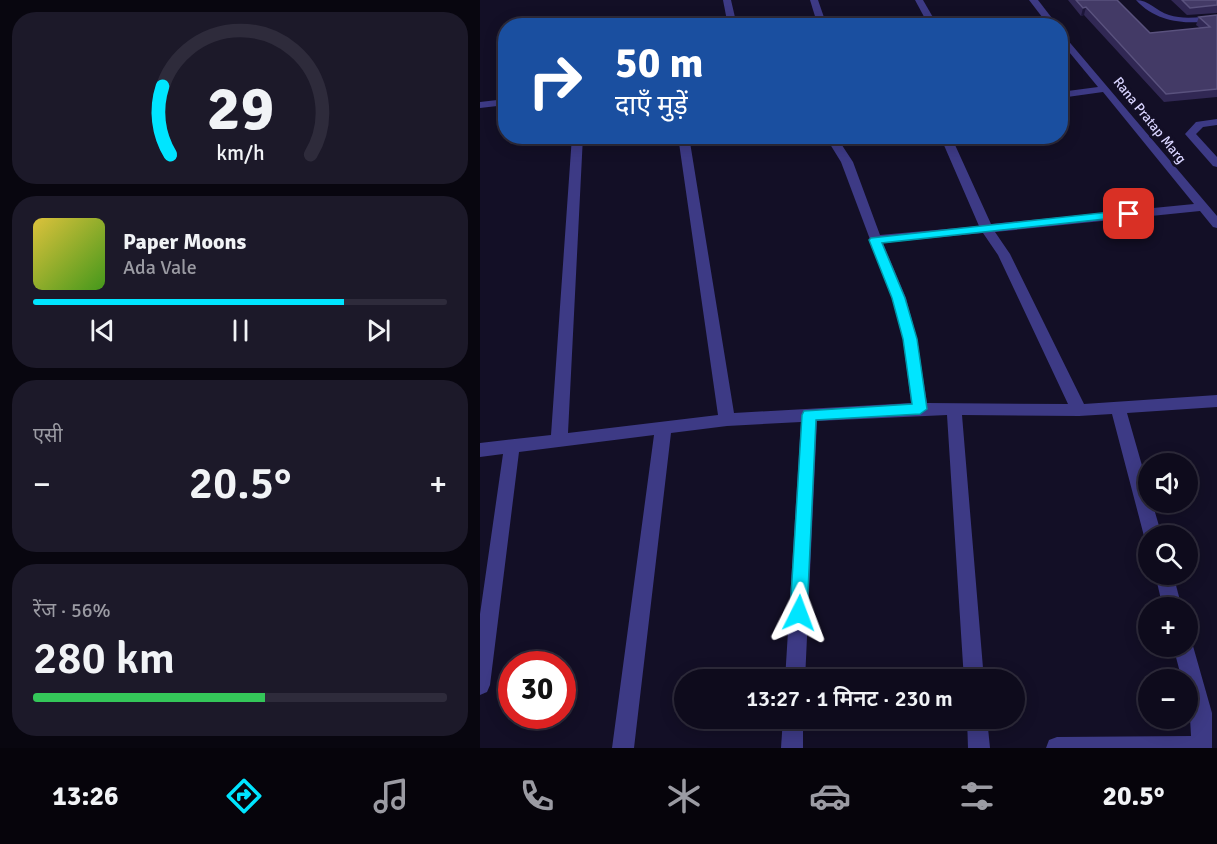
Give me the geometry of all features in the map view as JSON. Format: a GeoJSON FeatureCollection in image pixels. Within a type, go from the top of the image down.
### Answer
{"type":"FeatureCollection","features":[{"type":"Feature","properties":{"kind":"street"},"geometry":{"type":"LineString","coordinates":[[727,0],[731,18]]}},
{"type":"Feature","properties":{"kind":"street"},"geometry":{"type":"LineString","coordinates":[[814,0],[820,18]]}},
{"type":"Feature","properties":{"kind":"street"},"geometry":{"type":"LineString","coordinates":[[919,0],[929,18]]}},
{"type":"Feature","properties":{"kind":"street"},"geometry":{"type":"LineString","coordinates":[[1033,0],[1048,18]]}},
{"type":"Feature","properties":{"kind":"street"},"geometry":{"type":"LineString","coordinates":[[1140,0],[1153,12],[1179,21],[1217,18]]}},
{"type":"Feature","properties":{"kind":"street","name":"Rana Pratap Marg"},"geometry":{"type":"LineString","coordinates":[[1068,44],[1200,207],[1217,224]]}},
{"type":"Feature","properties":{"kind":"street"},"geometry":{"type":"LineString","coordinates":[[1068,94],[1105,90]]}},
{"type":"Feature","properties":{"kind":"street"},"geometry":{"type":"LineString","coordinates":[[480,105],[498,103]]}},
{"type":"Feature","properties":{"kind":"street"},"geometry":{"type":"LineString","coordinates":[[1217,122],[1200,124],[1190,134],[1217,164]]}},
{"type":"Feature","properties":{"kind":"street"},"geometry":{"type":"LineString","coordinates":[[559,442],[578,144]]}},
{"type":"Feature","properties":{"kind":"street"},"geometry":{"type":"LineString","coordinates":[[684,144],[727,420]]}},
{"type":"Feature","properties":{"kind":"street"},"geometry":{"type":"LineString","coordinates":[[835,144],[847,162],[899,298],[910,339],[920,409]]}},
{"type":"Feature","properties":{"kind":"street"},"geometry":{"type":"LineString","coordinates":[[949,144],[986,228],[1004,254],[1079,410]]}},
{"type":"Feature","properties":{"kind":"street"},"geometry":{"type":"LineString","coordinates":[[875,240],[1200,207]]}},
{"type":"Feature","properties":{"kind":"street"},"geometry":{"type":"LineString","coordinates":[[480,450],[663,430],[727,420],[920,409],[1079,410],[1217,401]]}},
{"type":"Feature","properties":{"kind":"street"},"geometry":{"type":"LineString","coordinates":[[1118,408],[1150,525]]}},
{"type":"Feature","properties":{"kind":"street"},"geometry":{"type":"LineString","coordinates":[[954,409],[973,669]]}},
{"type":"Feature","properties":{"kind":"street"},"geometry":{"type":"LineString","coordinates":[[796,669],[809,415]]}},
{"type":"Feature","properties":{"kind":"street"},"geometry":{"type":"LineString","coordinates":[[623,748],[663,430]]}},
{"type":"Feature","properties":{"kind":"street"},"geometry":{"type":"LineString","coordinates":[[480,685],[512,446]]}},
{"type":"Feature","properties":{"kind":"street"},"geometry":{"type":"LineString","coordinates":[[1057,748],[1202,746],[1202,713],[1186,657]]}},
{"type":"Feature","properties":{"kind":"street"},"geometry":{"type":"LineString","coordinates":[[792,748],[793,729]]}},
{"type":"Feature","properties":{"kind":"street"},"geometry":{"type":"LineString","coordinates":[[978,729],[980,748]]}},
{"type":"Feature","properties":{"kind":"building"},"geometry":{"type":"Polygon","coordinates":[[[1076,0],[1117,0],[1150,33],[1210,27],[1199,17],[1217,15],[1217,89],[1166,94],[1086,7],[1083,8],[1076,0]]]}},
{"type":"Feature","properties":{"kind":"building"},"geometry":{"type":"Polygon","coordinates":[[[1182,0],[1217,0],[1217,5],[1190,8],[1182,0]]]}},
{"type":"Feature","properties":{"kind":"route"},"geometry":{"type":"LineString","coordinates":[[799,613],[809,415],[920,409],[910,339],[899,298],[875,240],[1129,214]]}}]}
